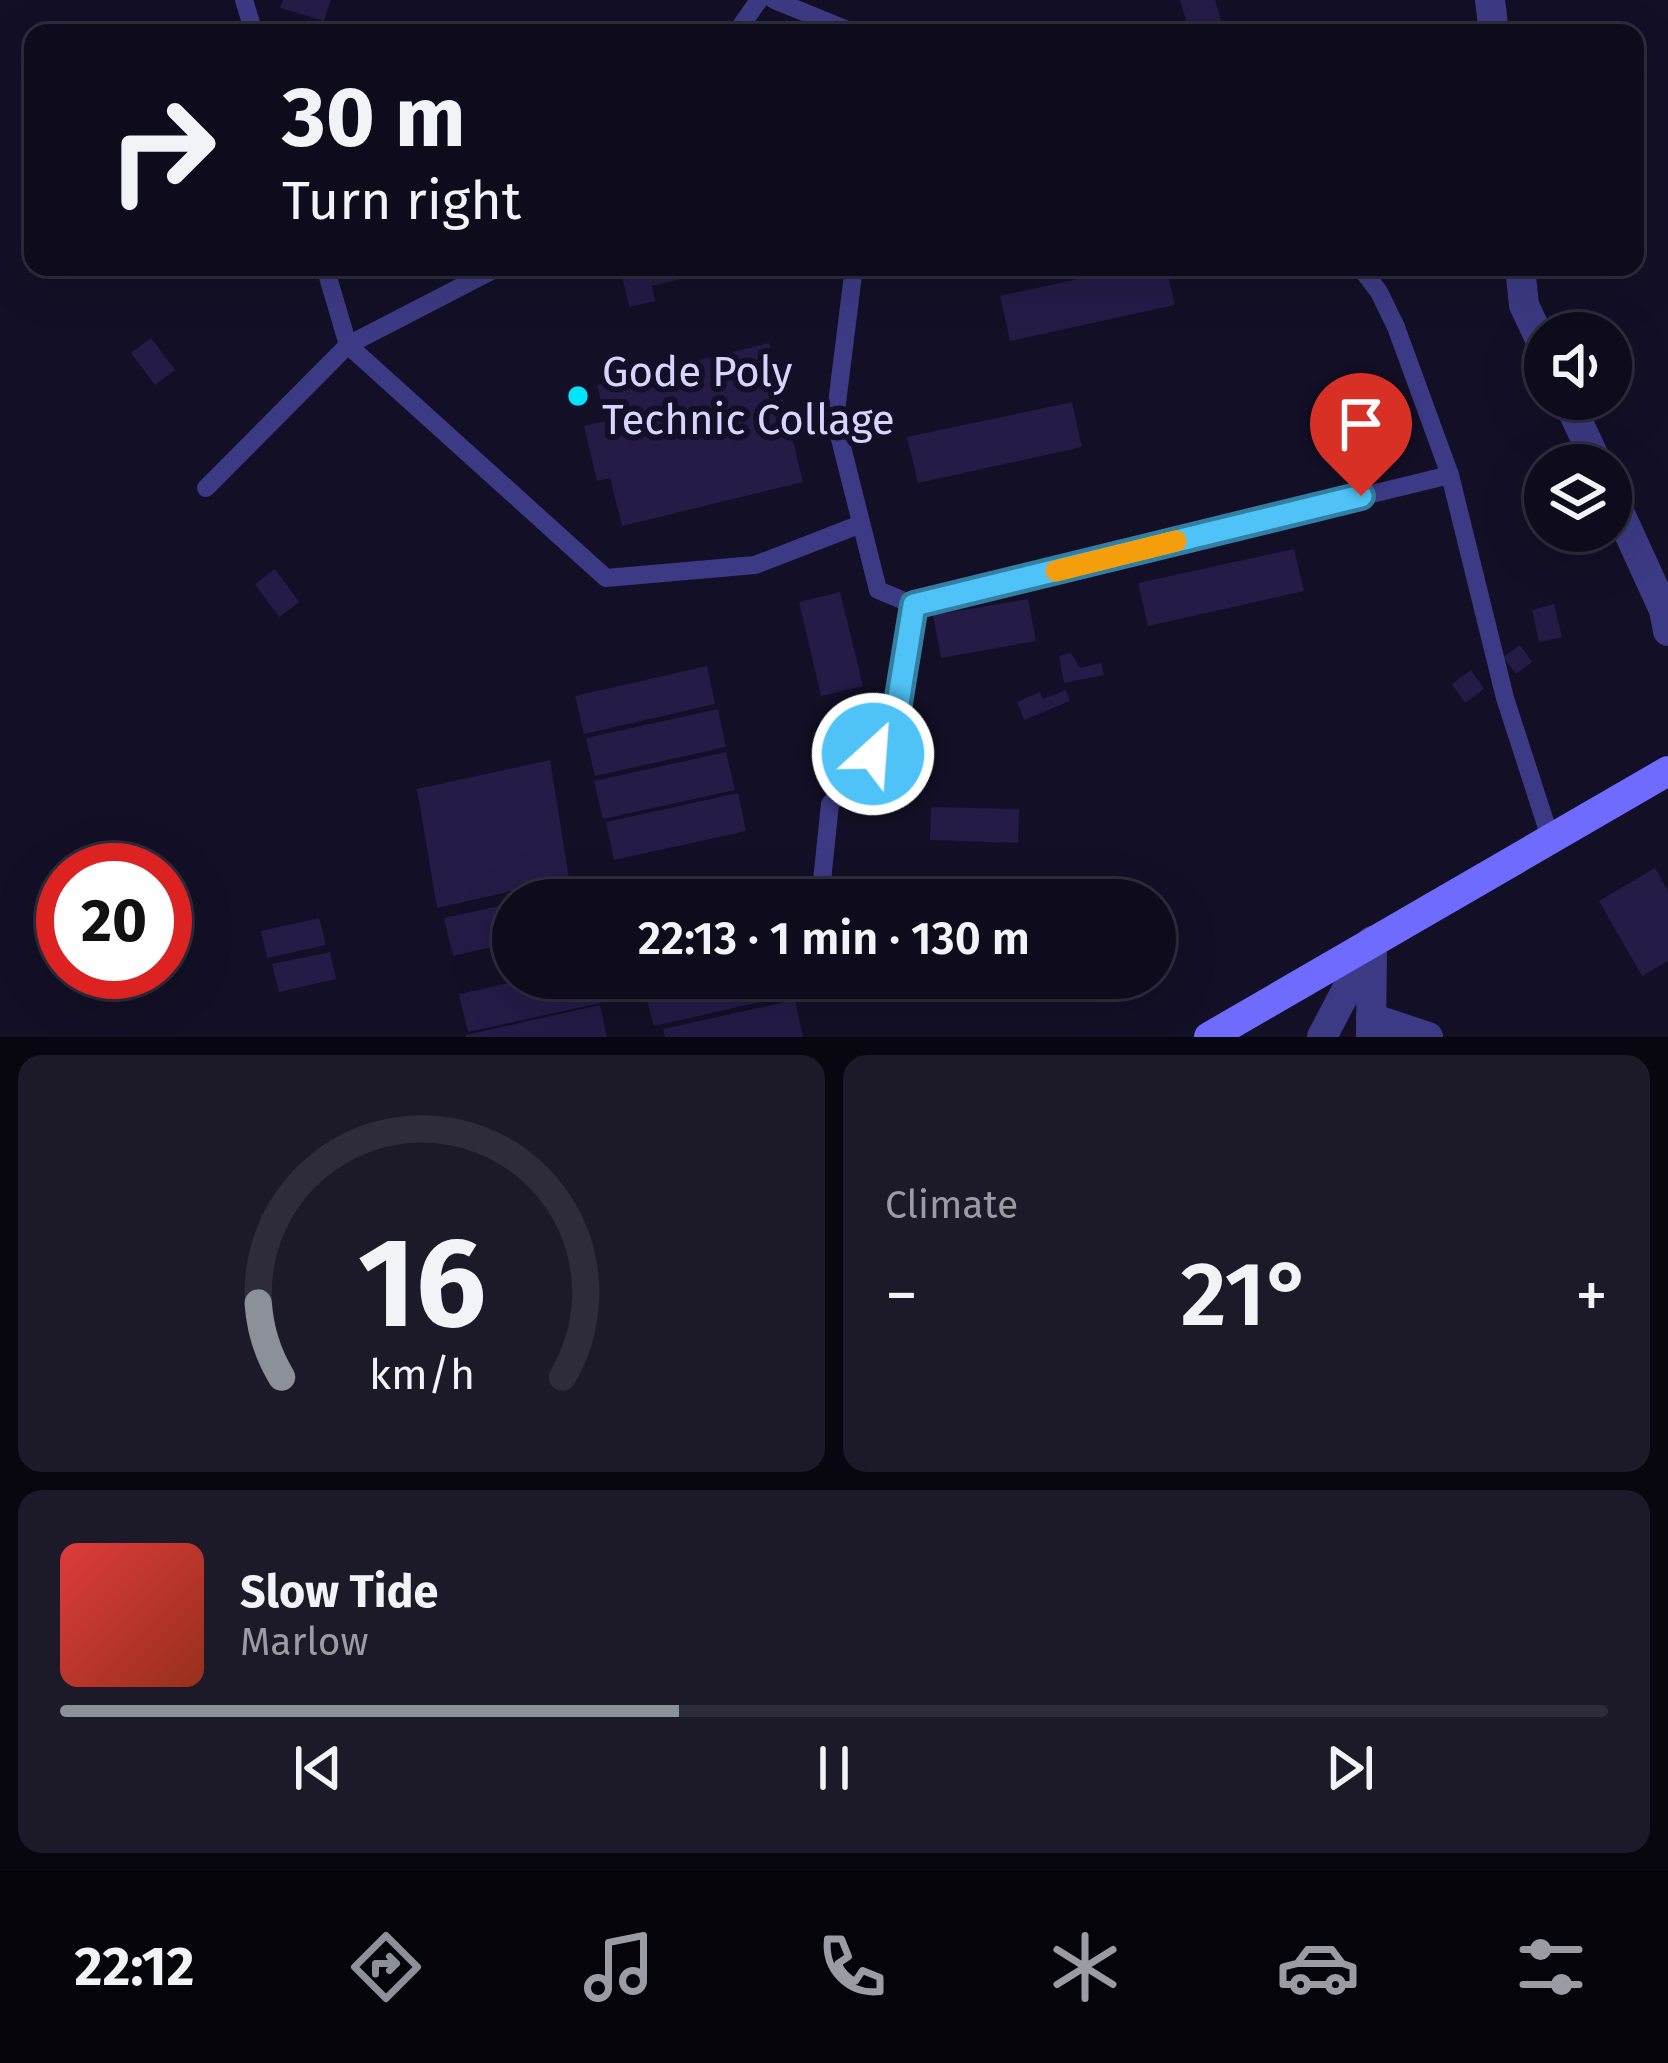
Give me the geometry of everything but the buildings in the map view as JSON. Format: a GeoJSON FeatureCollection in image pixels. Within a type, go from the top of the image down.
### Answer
{"type":"FeatureCollection","features":[{"type":"Feature","properties":{"kind":"street"},"geometry":{"type":"LineString","coordinates":[[1521,276],[1527,312]]}},
{"type":"Feature","properties":{"kind":"street"},"geometry":{"type":"LineString","coordinates":[[1632,540],[1664,610],[1668,631]]}},
{"type":"Feature","properties":{"kind":"street"},"geometry":{"type":"LineString","coordinates":[[1209,1037],[1668,771]]}},
{"type":"Feature","properties":{"kind":"street"},"geometry":{"type":"LineString","coordinates":[[1372,941],[1371,1027],[1428,1037]]}},
{"type":"Feature","properties":{"kind":"street"},"geometry":{"type":"LineString","coordinates":[[1322,1037],[1372,941]]}},
{"type":"Feature","properties":{"kind":"lane"},"geometry":{"type":"LineString","coordinates":[[774,0],[833,24]]}},
{"type":"Feature","properties":{"kind":"lane"},"geometry":{"type":"LineString","coordinates":[[328,276],[348,345],[606,578],[755,565],[861,524]]}},
{"type":"Feature","properties":{"kind":"lane"},"geometry":{"type":"LineString","coordinates":[[206,488],[348,345],[482,276]]}},
{"type":"Feature","properties":{"kind":"lane"},"geometry":{"type":"LineString","coordinates":[[853,276],[835,419],[878,590],[914,605],[1450,475]]}},
{"type":"Feature","properties":{"kind":"lane"},"geometry":{"type":"LineString","coordinates":[[1367,276],[1396,327],[1450,475],[1504,698],[1550,838]]}},
{"type":"Feature","properties":{"kind":"lane"},"geometry":{"type":"LineString","coordinates":[[822,879],[830,803],[894,728],[914,605]]}},
{"type":"Feature","properties":{"kind":"slow traffic"},"geometry":{"type":"LineString","coordinates":[[1056,571],[1176,541]]}},
{"type":"Feature","properties":{"kind":"place","name":"Gode Poly Technic Collage"},"geometry":{"type":"Point","coordinates":[578,396]}},
{"type":"Feature","properties":{"kind":"route"},"geometry":{"type":"LineString","coordinates":[[873,754],[894,728],[914,605],[1361,496]]}}]}
